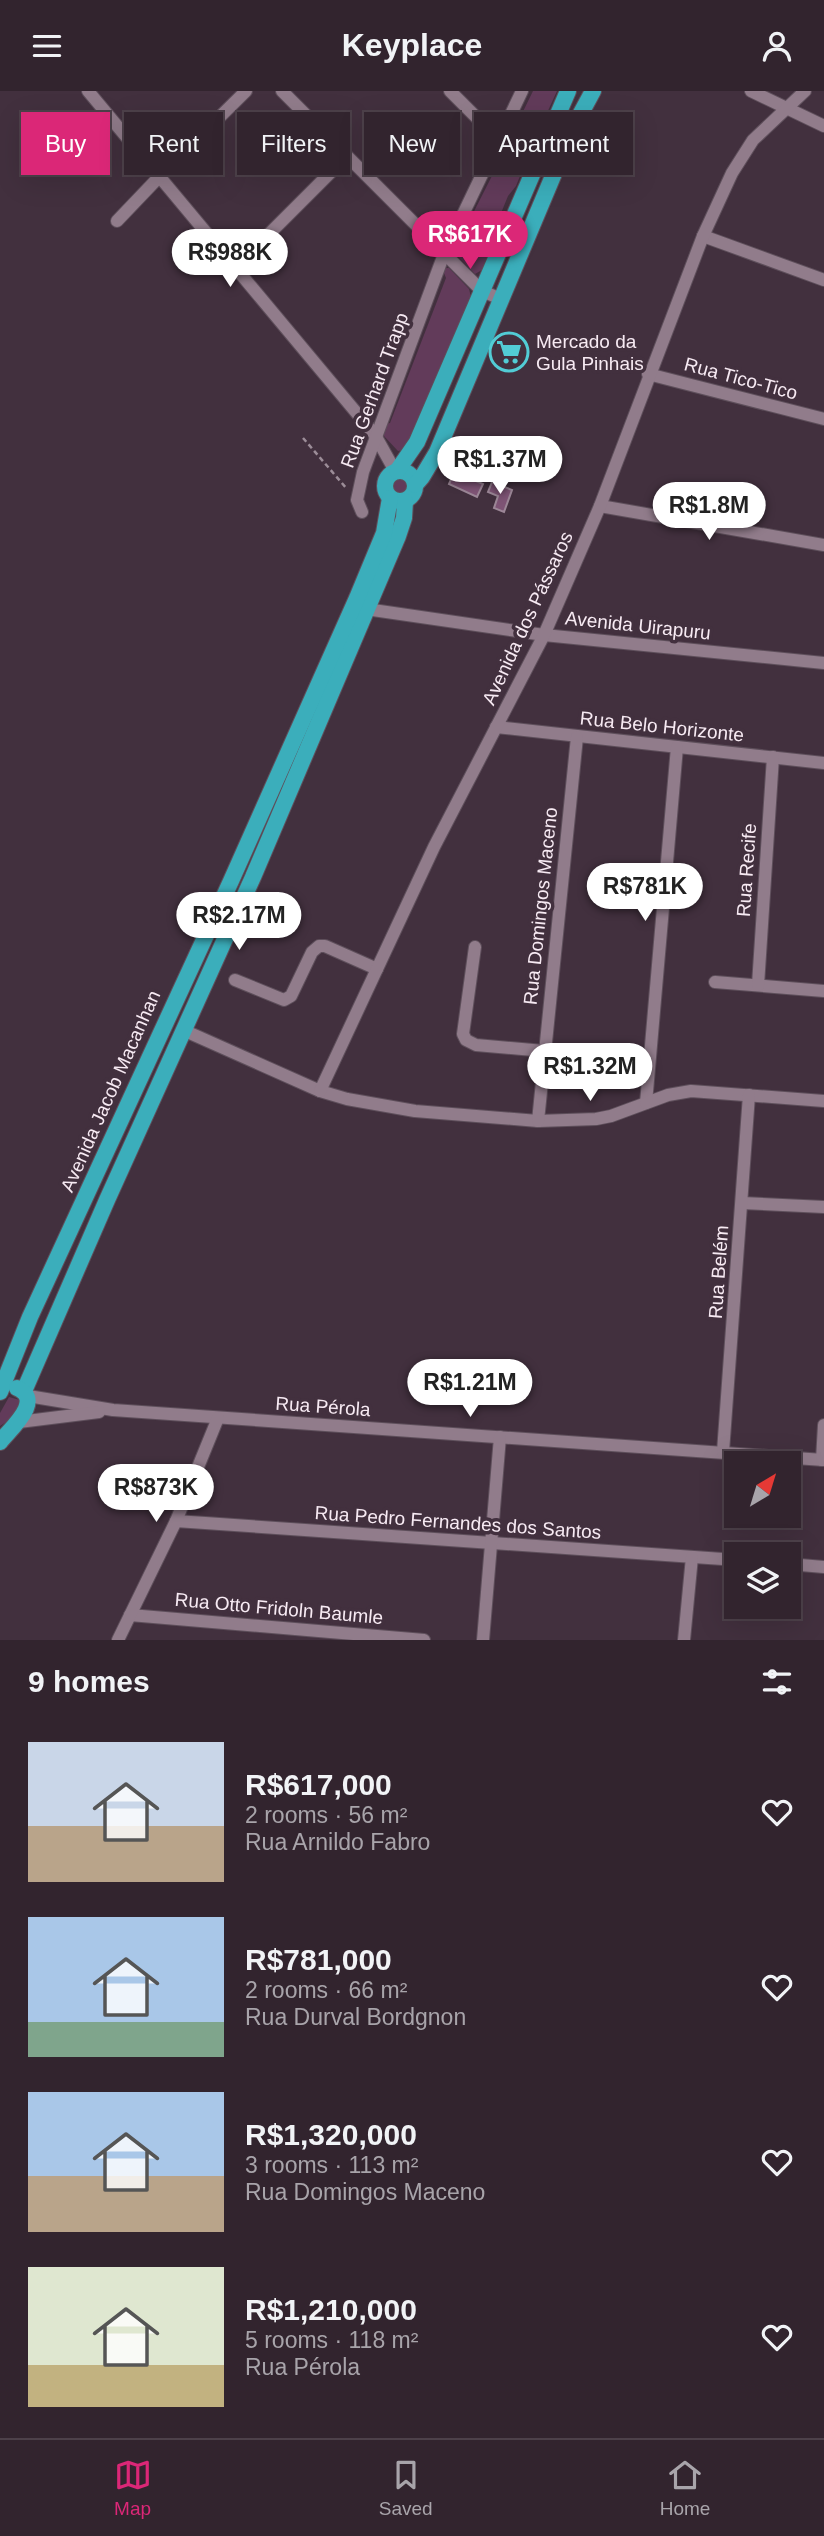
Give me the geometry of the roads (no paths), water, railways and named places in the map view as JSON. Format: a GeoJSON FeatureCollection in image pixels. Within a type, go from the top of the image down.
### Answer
{"type":"FeatureCollection","features":[{"type":"Feature","properties":{"kind":"main road"},"geometry":{"type":"LineString","coordinates":[[559,112],[568,91]]}},
{"type":"Feature","properties":{"kind":"main road"},"geometry":{"type":"LineString","coordinates":[[397,500],[413,494],[415,485],[437,452],[574,126],[593,91]]}},
{"type":"Feature","properties":{"kind":"main road"},"geometry":{"type":"LineString","coordinates":[[396,471],[417,442],[531,175]]}},
{"type":"Feature","properties":{"kind":"main road"},"geometry":{"type":"LineString","coordinates":[[0,1442],[19,1422],[26,1409],[26,1394],[64,1296],[253,877],[398,536],[404,518],[397,500],[384,485],[388,475],[402,471],[411,475],[415,485]]}},
{"type":"Feature","properties":{"kind":"main road","name":"Avenida Jacob Macanhan"},"geometry":{"type":"LineString","coordinates":[[0,1393],[30,1317],[358,598],[397,500]]}},
{"type":"Feature","properties":{"kind":"main road","name":"Avenida Jacob Macanhan"},"geometry":{"type":"LineString","coordinates":[[0,1393],[6,1387],[13,1386],[26,1394]]}},
{"type":"Feature","properties":{"kind":"street"},"geometry":{"type":"LineString","coordinates":[[88,91],[375,435],[396,471]]}},
{"type":"Feature","properties":{"kind":"street"},"geometry":{"type":"LineString","coordinates":[[117,221],[246,91]]}},
{"type":"Feature","properties":{"kind":"street"},"geometry":{"type":"LineString","coordinates":[[282,91],[302,112]]}},
{"type":"Feature","properties":{"kind":"street"},"geometry":{"type":"LineString","coordinates":[[450,91],[474,115]]}},
{"type":"Feature","properties":{"kind":"street","name":"Rua Gerhard Trapp"},"geometry":{"type":"LineString","coordinates":[[512,112],[522,91]]}},
{"type":"Feature","properties":{"kind":"street"},"geometry":{"type":"LineString","coordinates":[[751,91],[824,126]]}},
{"type":"Feature","properties":{"kind":"street","name":"Avenida dos Pássaros"},"geometry":{"type":"LineString","coordinates":[[320,1091],[434,847],[544,635],[600,506],[648,374],[703,236],[743,154],[805,91]]}},
{"type":"Feature","properties":{"kind":"street"},"geometry":{"type":"LineString","coordinates":[[350,161],[482,291],[501,299]]}},
{"type":"Feature","properties":{"kind":"street"},"geometry":{"type":"LineString","coordinates":[[235,268],[328,175]]}},
{"type":"Feature","properties":{"kind":"street","name":"Rua Gerhard Trapp"},"geometry":{"type":"LineString","coordinates":[[360,506],[375,435],[444,254],[482,175]]}},
{"type":"Feature","properties":{"kind":"street"},"geometry":{"type":"LineString","coordinates":[[703,236],[824,280]]}},
{"type":"Feature","properties":{"kind":"street","name":"Rua Tico-Tico"},"geometry":{"type":"LineString","coordinates":[[648,374],[824,419]]}},
{"type":"Feature","properties":{"kind":"street"},"geometry":{"type":"LineString","coordinates":[[600,506],[824,545]]}},
{"type":"Feature","properties":{"kind":"street","name":"Avenida Uirapuru"},"geometry":{"type":"LineString","coordinates":[[366,610],[544,635],[824,663]]}},
{"type":"Feature","properties":{"kind":"street","name":"Rua Belo Horizonte"},"geometry":{"type":"LineString","coordinates":[[496,727],[824,763]]}},
{"type":"Feature","properties":{"kind":"street","name":"Rua Domingos Maceno"},"geometry":{"type":"LineString","coordinates":[[538,1121],[577,737]]}},
{"type":"Feature","properties":{"kind":"street"},"geometry":{"type":"LineString","coordinates":[[646,1103],[677,747]]}},
{"type":"Feature","properties":{"kind":"street","name":"Rua Recife"},"geometry":{"type":"LineString","coordinates":[[758,985],[773,757]]}},
{"type":"Feature","properties":{"kind":"street"},"geometry":{"type":"LineString","coordinates":[[235,980],[284,1000],[291,996],[312,951],[319,946],[326,946],[377,969]]}},
{"type":"Feature","properties":{"kind":"street"},"geometry":{"type":"LineString","coordinates":[[475,947],[463,1034],[466,1040],[476,1045],[544,1051]]}},
{"type":"Feature","properties":{"kind":"street"},"geometry":{"type":"LineString","coordinates":[[715,982],[824,991]]}},
{"type":"Feature","properties":{"kind":"street"},"geometry":{"type":"LineString","coordinates":[[183,1030],[320,1091],[347,1099],[415,1111],[538,1121],[596,1119],[691,1091],[824,1101]]}},
{"type":"Feature","properties":{"kind":"street","name":"Rua Belém"},"geometry":{"type":"LineString","coordinates":[[723,1452],[749,1095]]}},
{"type":"Feature","properties":{"kind":"street"},"geometry":{"type":"LineString","coordinates":[[742,1203],[824,1207]]}},
{"type":"Feature","properties":{"kind":"street","name":"Rua Pérola"},"geometry":{"type":"LineString","coordinates":[[26,1394],[113,1410],[823,1460]]}},
{"type":"Feature","properties":{"kind":"street","name":"Rua Pérola"},"geometry":{"type":"LineString","coordinates":[[19,1422],[113,1410]]}},
{"type":"Feature","properties":{"kind":"street"},"geometry":{"type":"LineString","coordinates":[[118,1640],[176,1521],[218,1418]]}},
{"type":"Feature","properties":{"kind":"street"},"geometry":{"type":"LineString","coordinates":[[823,1460],[824,1425]]}},
{"type":"Feature","properties":{"kind":"street"},"geometry":{"type":"LineString","coordinates":[[484,1640],[500,1437]]}},
{"type":"Feature","properties":{"kind":"street","name":"Rua Pedro Fernandes dos Santos"},"geometry":{"type":"LineString","coordinates":[[176,1521],[724,1559]]}},
{"type":"Feature","properties":{"kind":"street"},"geometry":{"type":"LineString","coordinates":[[684,1640],[692,1557]]}},
{"type":"Feature","properties":{"kind":"street"},"geometry":{"type":"LineString","coordinates":[[801,1565],[824,1567]]}},
{"type":"Feature","properties":{"kind":"street","name":"Rua Otto Fridoln Baumle"},"geometry":{"type":"LineString","coordinates":[[130,1615],[339,1636],[424,1640]]}},
{"type":"Feature","properties":{"kind":"place","name":"Mercado da Gula Pinhais"},"geometry":{"type":"Point","coordinates":[509,352]}}]}
